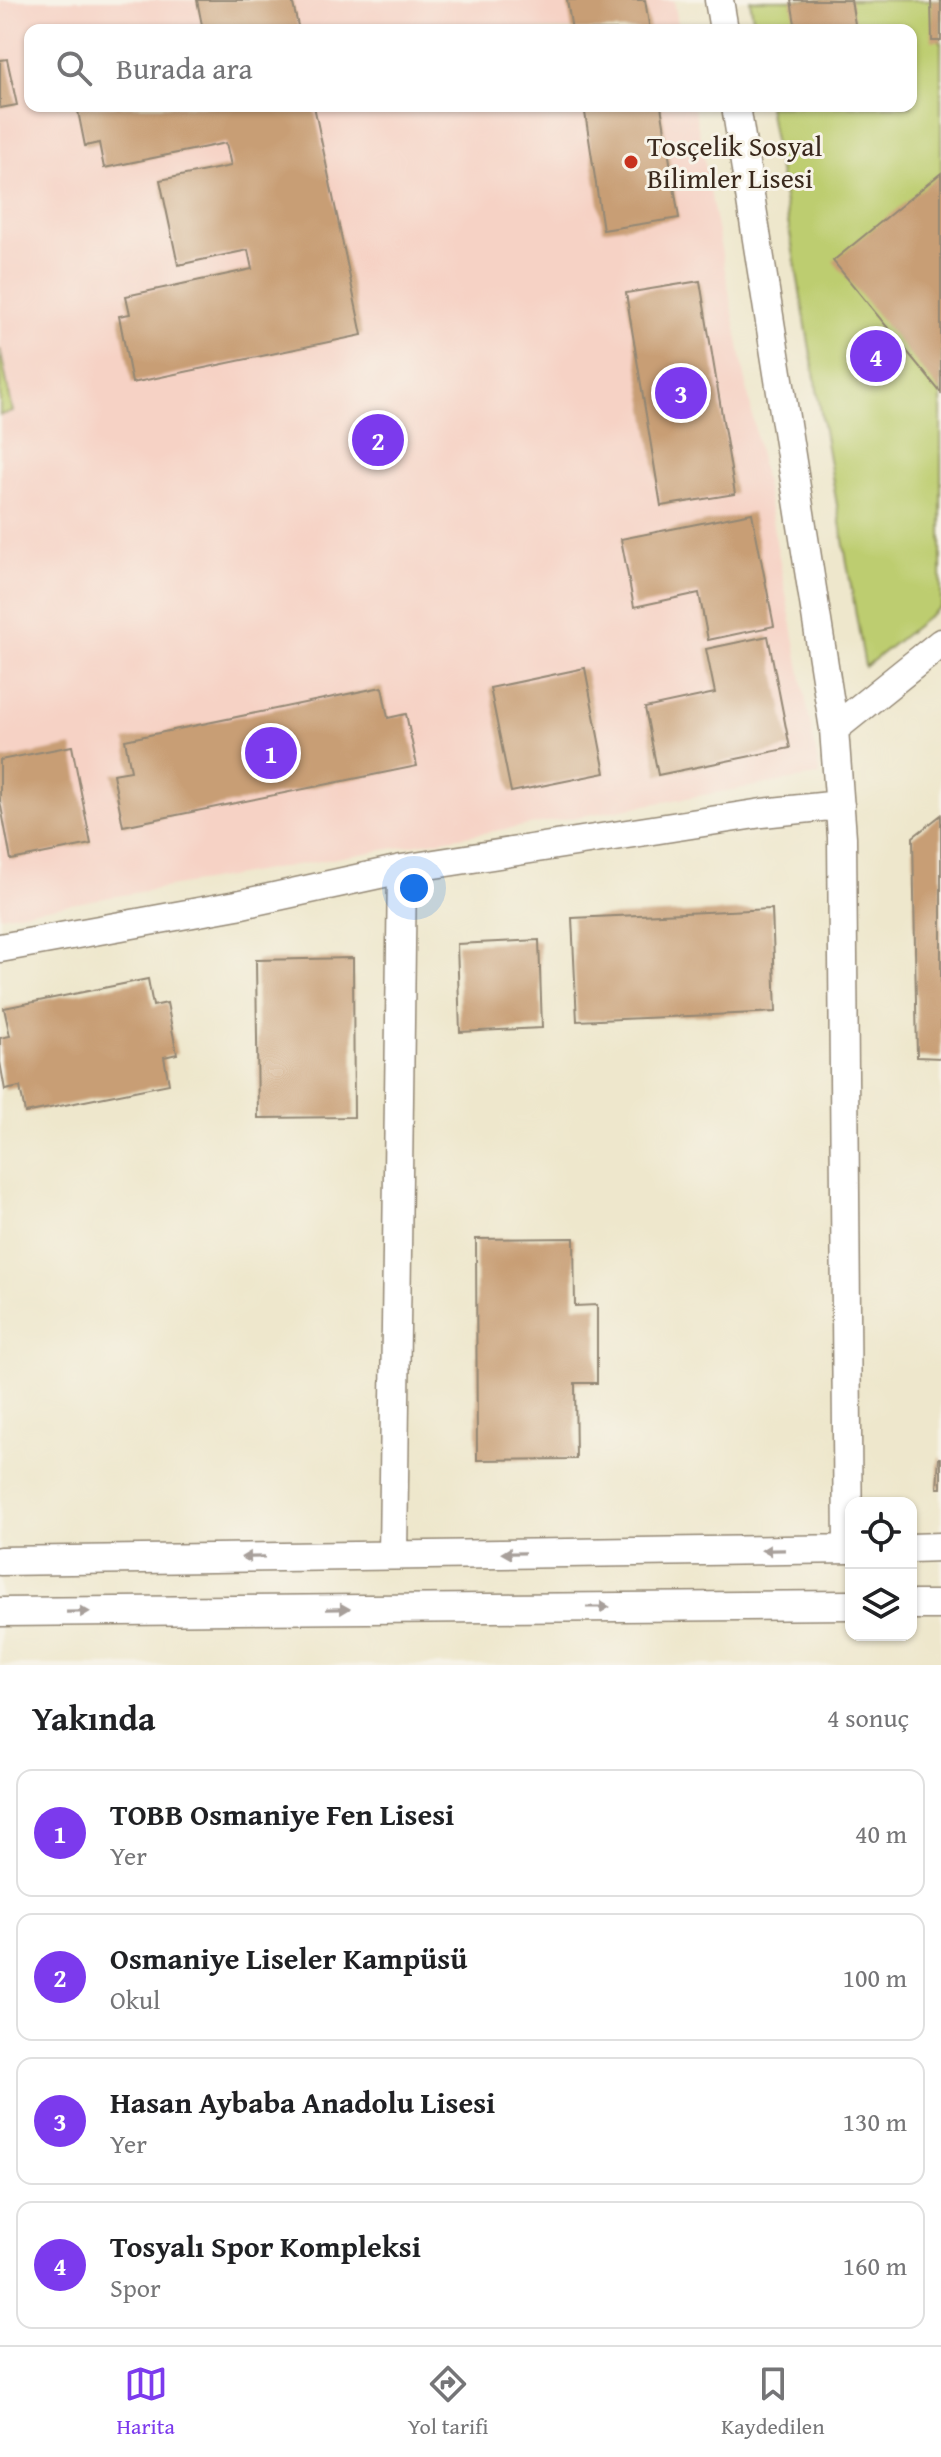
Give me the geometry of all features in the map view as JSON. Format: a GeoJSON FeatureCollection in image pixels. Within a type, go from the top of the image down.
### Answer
{"type":"FeatureCollection","features":[{"type":"Feature","properties":{"kind":"street"},"geometry":{"type":"LineString","coordinates":[[719,0],[723,24]]}},
{"type":"Feature","properties":{"kind":"street"},"geometry":{"type":"LineString","coordinates":[[737,112],[834,729],[843,884],[849,1497]]}},
{"type":"Feature","properties":{"kind":"street"},"geometry":{"type":"LineString","coordinates":[[834,729],[941,643]]}},
{"type":"Feature","properties":{"kind":"street"},"geometry":{"type":"LineString","coordinates":[[0,948],[237,905],[402,869],[762,813],[840,805]]}},
{"type":"Feature","properties":{"kind":"street"},"geometry":{"type":"LineString","coordinates":[[393,1555],[402,869]]}},
{"type":"Feature","properties":{"kind":"street"},"geometry":{"type":"LineString","coordinates":[[917,1548],[941,1547]]}},
{"type":"Feature","properties":{"kind":"street"},"geometry":{"type":"LineString","coordinates":[[0,1561],[845,1549]]}},
{"type":"Feature","properties":{"kind":"street"},"geometry":{"type":"LineString","coordinates":[[0,1612],[845,1605]]}},
{"type":"Feature","properties":{"kind":"street"},"geometry":{"type":"LineString","coordinates":[[917,1605],[941,1605]]}},
{"type":"Feature","properties":{"kind":"shaded area"},"geometry":{"type":"Polygon","coordinates":[[[0,0],[674,0],[678,24],[24,24],[24,112],[695,112],[820,775],[0,916],[0,0]]]}},
{"type":"Feature","properties":{"kind":"green space"},"geometry":{"type":"Polygon","coordinates":[[[750,0],[941,0],[941,606],[865,667],[769,112],[917,112],[917,24],[754,24],[750,0]]]}},
{"type":"Feature","properties":{"kind":"green space"},"geometry":{"type":"Polygon","coordinates":[[[0,349],[13,412],[0,415],[0,349]]]}},
{"type":"Feature","properties":{"kind":"building"},"geometry":{"type":"Polygon","coordinates":[[[197,0],[292,0],[298,24],[202,24],[197,0]]]}},
{"type":"Feature","properties":{"kind":"building"},"geometry":{"type":"Polygon","coordinates":[[[567,0],[645,0],[649,24],[571,24],[567,0]]]}},
{"type":"Feature","properties":{"kind":"building"},"geometry":{"type":"Polygon","coordinates":[[[791,0],[851,0],[855,24],[795,24],[791,0]]]}},
{"type":"Feature","properties":{"kind":"building"},"geometry":{"type":"Polygon","coordinates":[[[931,0],[941,0],[941,41],[932,41],[931,0]]]}},
{"type":"Feature","properties":{"kind":"building"},"geometry":{"type":"Polygon","coordinates":[[[7,59],[17,105],[0,108],[0,60],[7,59]]]}},
{"type":"Feature","properties":{"kind":"building"},"geometry":{"type":"Polygon","coordinates":[[[78,112],[315,112],[362,335],[132,383],[119,316],[130,314],[126,296],[252,269],[248,250],[178,265],[160,180],[231,166],[226,143],[104,168],[99,143],[85,146],[78,112]]]}},
{"type":"Feature","properties":{"kind":"building","name":"Tosçelik Sosyal Bilimler Lisesi"},"geometry":{"type":"Polygon","coordinates":[[[585,112],[662,112],[679,218],[603,230],[585,112]]]}},
{"type":"Feature","properties":{"kind":"building"},"geometry":{"type":"Polygon","coordinates":[[[941,173],[941,393],[833,261],[941,173]]]}},
{"type":"Feature","properties":{"kind":"building"},"geometry":{"type":"Polygon","coordinates":[[[700,281],[735,494],[661,506],[626,293],[700,281]]]}},
{"type":"Feature","properties":{"kind":"building"},"geometry":{"type":"Polygon","coordinates":[[[752,513],[774,626],[708,640],[699,593],[634,607],[621,539],[752,513]]]}},
{"type":"Feature","properties":{"kind":"building"},"geometry":{"type":"Polygon","coordinates":[[[768,636],[790,748],[658,775],[645,708],[715,693],[706,649],[768,636]]]}},
{"type":"Feature","properties":{"kind":"building"},"geometry":{"type":"Polygon","coordinates":[[[585,668],[605,773],[511,792],[490,688],[585,668]]]}},
{"type":"Feature","properties":{"kind":"building"},"geometry":{"type":"Polygon","coordinates":[[[382,687],[388,718],[406,714],[417,766],[123,826],[113,774],[131,771],[125,740],[382,687]]]}},
{"type":"Feature","properties":{"kind":"building"},"geometry":{"type":"Polygon","coordinates":[[[72,746],[91,844],[11,860],[0,801],[0,760],[72,746]]]}},
{"type":"Feature","properties":{"kind":"building"},"geometry":{"type":"Polygon","coordinates":[[[941,815],[941,1058],[917,1057],[913,837],[941,815]]]}},
{"type":"Feature","properties":{"kind":"building"},"geometry":{"type":"Polygon","coordinates":[[[772,909],[776,1012],[577,1021],[572,918],[772,909]]]}},
{"type":"Feature","properties":{"kind":"building"},"geometry":{"type":"Polygon","coordinates":[[[539,940],[542,1028],[460,1032],[457,944],[539,940]]]}},
{"type":"Feature","properties":{"kind":"building"},"geometry":{"type":"Polygon","coordinates":[[[353,958],[354,1117],[258,1118],[256,960],[353,958]]]}},
{"type":"Feature","properties":{"kind":"building"},"geometry":{"type":"Polygon","coordinates":[[[148,979],[153,1006],[167,1003],[177,1054],[164,1057],[169,1084],[25,1113],[20,1087],[5,1090],[0,1038],[10,1036],[4,1008],[148,979]]]}},
{"type":"Feature","properties":{"kind":"building"},"geometry":{"type":"Polygon","coordinates":[[[574,1238],[575,1306],[597,1305],[597,1383],[575,1383],[576,1459],[477,1460],[476,1239],[574,1238]]]}},
{"type":"Feature","properties":{"kind":"building"},"geometry":{"type":"Polygon","coordinates":[[[939,1458],[941,1488],[937,1488],[939,1458]]]}},
{"type":"Feature","properties":{"kind":"place","name":"Tosçelik Sosyal Bilimler Lisesi"},"geometry":{"type":"Point","coordinates":[631,162]}},
{"type":"Feature","properties":{"kind":"place","name":"Tosyalı Spor Kompleksi"},"geometry":{"type":"Point","coordinates":[876,356]}},
{"type":"Feature","properties":{"kind":"place","name":"Hasan Aybaba Anadolu Lisesi"},"geometry":{"type":"Point","coordinates":[681,393]}},
{"type":"Feature","properties":{"kind":"place","name":"Osmaniye Liseler Kampüsü"},"geometry":{"type":"Point","coordinates":[378,440]}},
{"type":"Feature","properties":{"kind":"place","name":"TOBB Osmaniye Fen Lisesi"},"geometry":{"type":"Point","coordinates":[271,753]}}]}
